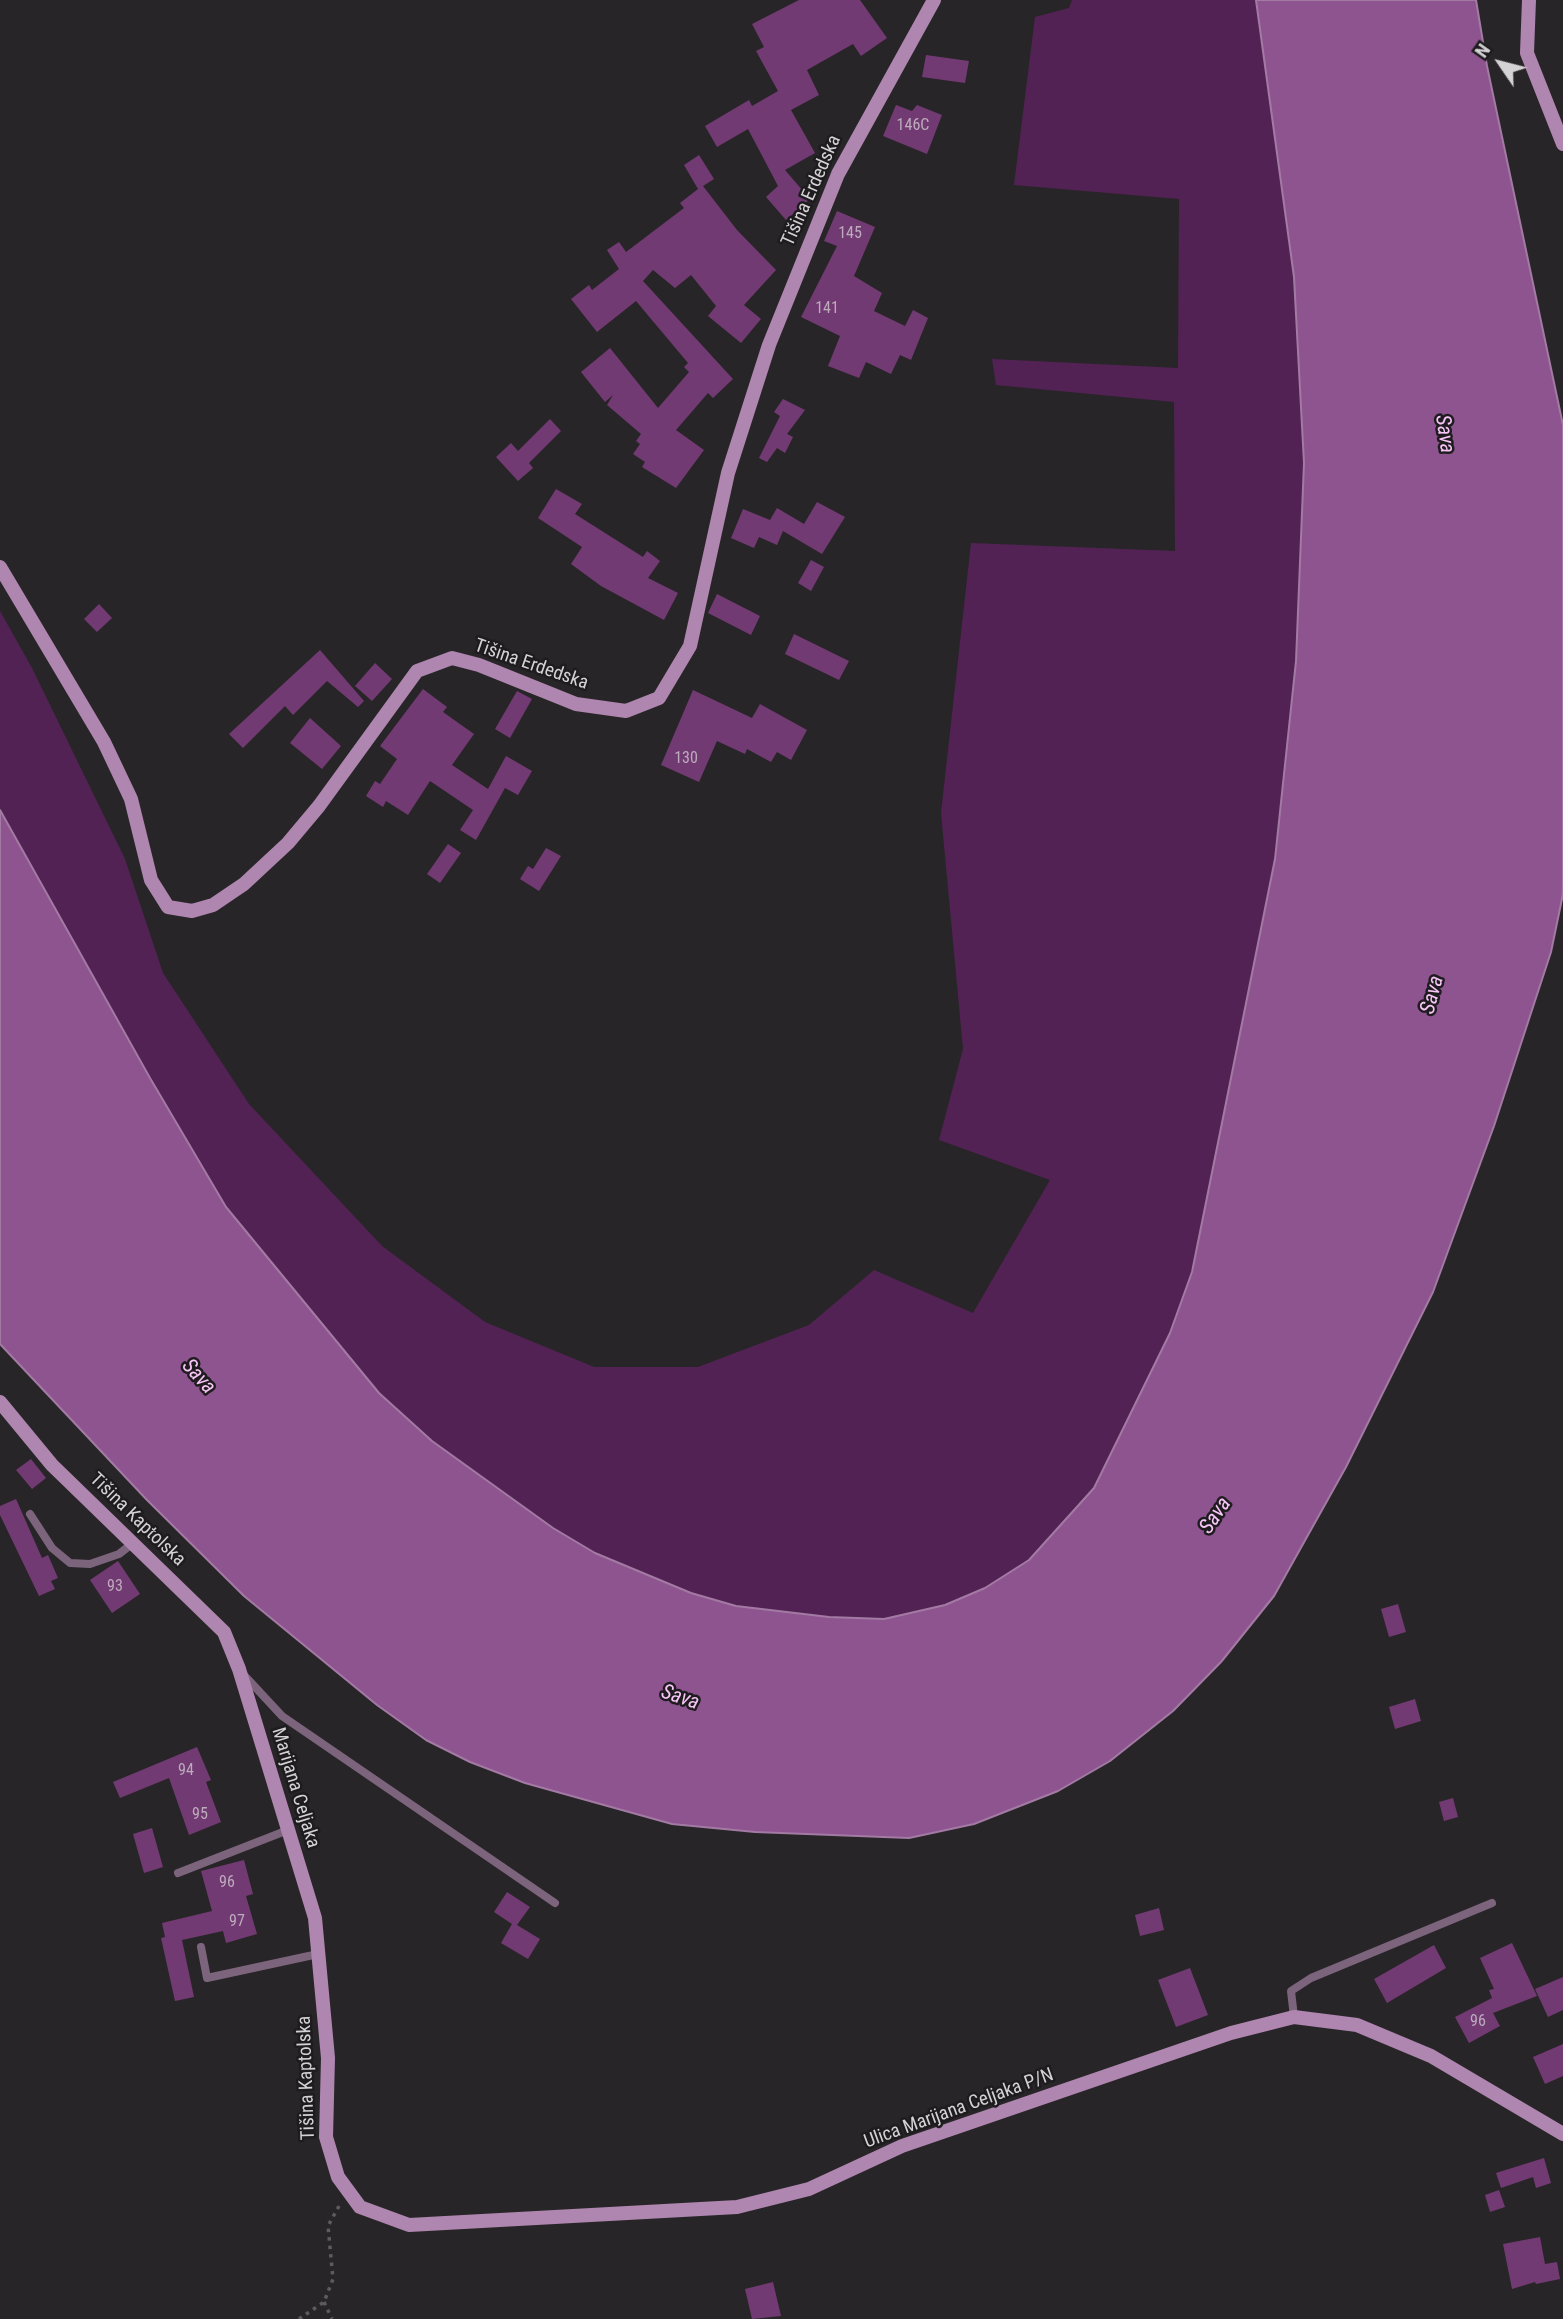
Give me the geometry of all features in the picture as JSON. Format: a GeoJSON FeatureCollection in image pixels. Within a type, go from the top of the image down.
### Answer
{"type":"FeatureCollection","features":[{"type":"Feature","properties":{"kind":"main road","name":"Tišina Erdedska"},"geometry":{"type":"LineString","coordinates":[[0,567],[104,742],[131,799],[151,880],[168,907],[192,911],[213,905],[244,884],[279,852],[319,806],[417,671],[452,658],[479,665],[576,704],[626,711],[659,698],[690,646],[729,473],[769,345],[838,174],[884,86],[934,0]]}},
{"type":"Feature","properties":{"kind":"main road"},"geometry":{"type":"LineString","coordinates":[[1528,0],[1527,53],[1563,144]]}},
{"type":"Feature","properties":{"kind":"main road","name":"Tišina Kaptolska"},"geometry":{"type":"LineString","coordinates":[[0,1402],[52,1465],[224,1632],[239,1669]]}},
{"type":"Feature","properties":{"kind":"main road","name":"Marijana Celjaka"},"geometry":{"type":"LineString","coordinates":[[239,1669],[315,1918]]}},
{"type":"Feature","properties":{"kind":"main road","name":"Tišina Kaptolska"},"geometry":{"type":"LineString","coordinates":[[315,1918],[328,2058],[326,2137],[338,2177],[348,2190]]}},
{"type":"Feature","properties":{"kind":"main road","name":"Ulica Marijana Celjaka P/N"},"geometry":{"type":"LineString","coordinates":[[348,2190],[360,2207],[410,2225],[737,2207],[809,2189],[902,2146],[1231,2033],[1294,2017],[1357,2025],[1431,2056],[1563,2134]]}},
{"type":"Feature","properties":{"kind":"lane"},"geometry":{"type":"LineString","coordinates":[[30,1514],[51,1548],[70,1563],[90,1564],[119,1554],[133,1544]]}},
{"type":"Feature","properties":{"kind":"lane"},"geometry":{"type":"LineString","coordinates":[[239,1669],[282,1716],[555,1903]]}},
{"type":"Feature","properties":{"kind":"lane"},"geometry":{"type":"LineString","coordinates":[[178,1872],[288,1830]]}},
{"type":"Feature","properties":{"kind":"lane"},"geometry":{"type":"LineString","coordinates":[[1294,2017],[1291,1991],[1311,1978],[1492,1903]]}},
{"type":"Feature","properties":{"kind":"lane"},"geometry":{"type":"LineString","coordinates":[[201,1947],[207,1978],[318,1954]]}},
{"type":"Feature","properties":{"kind":"path"},"geometry":{"type":"LineString","coordinates":[[299,2319],[324,2302],[333,2279],[328,2226],[348,2190]]}},
{"type":"Feature","properties":{"kind":"path"},"geometry":{"type":"LineString","coordinates":[[324,2302],[332,2319]]}},
{"type":"Feature","properties":{"kind":"shaded area"},"geometry":{"type":"Polygon","coordinates":[[[1072,0],[1256,0],[1294,277],[1304,463],[1296,661],[1275,859],[1192,1272],[1170,1333],[1094,1488],[1029,1560],[985,1588],[945,1605],[883,1619],[829,1617],[736,1606],[691,1593],[595,1553],[553,1528],[432,1441],[379,1393],[226,1207],[150,1078],[0,810],[0,611],[32,668],[125,859],[163,973],[249,1104],[382,1246],[485,1322],[594,1367],[698,1367],[809,1325],[874,1270],[973,1313],[1050,1180],[939,1140],[963,1049],[941,813],[971,543],[1175,551],[1174,402],[996,385],[992,359],[1178,368],[1179,199],[1014,185],[1035,17],[1069,8],[1072,0]]]}},
{"type":"Feature","properties":{"kind":"water","name":"Sava"},"geometry":{"type":"Polygon","coordinates":[[[1256,0],[1476,0],[1487,66],[1563,425],[1563,894],[1551,952],[1494,1126],[1433,1292],[1346,1467],[1274,1596],[1221,1662],[1173,1711],[1110,1761],[1058,1791],[974,1824],[909,1838],[755,1832],[672,1824],[525,1783],[470,1762],[426,1740],[377,1705],[244,1596],[147,1500],[0,1344],[0,810],[150,1078],[226,1207],[379,1393],[432,1441],[553,1528],[595,1553],[691,1593],[736,1606],[829,1617],[884,1619],[945,1605],[985,1588],[1029,1560],[1094,1488],[1170,1333],[1192,1272],[1275,859],[1296,661],[1304,463],[1294,277],[1256,0]]]}},
{"type":"Feature","properties":{"kind":"building"},"geometry":{"type":"Polygon","coordinates":[[[799,0],[860,0],[887,38],[861,56],[853,44],[807,70],[819,95],[791,110],[815,153],[785,170],[810,199],[786,220],[766,197],[778,186],[748,129],[717,147],[705,126],[749,100],[752,106],[778,91],[756,51],[764,47],[752,24],[799,0]]]}},
{"type":"Feature","properties":{"kind":"building"},"geometry":{"type":"Polygon","coordinates":[[[926,55],[969,61],[965,83],[922,77],[926,55]]]}},
{"type":"Feature","properties":{"kind":"building"},"geometry":{"type":"Polygon","coordinates":[[[896,105],[912,111],[917,105],[942,115],[927,154],[883,136],[896,105]]]}},
{"type":"Feature","properties":{"kind":"building"},"geometry":{"type":"Polygon","coordinates":[[[699,155],[714,179],[703,186],[737,230],[776,270],[744,305],[761,319],[741,343],[708,316],[716,306],[691,275],[675,288],[653,270],[643,281],[733,379],[713,398],[708,393],[676,430],[704,450],[676,488],[642,467],[645,462],[633,454],[640,444],[636,441],[641,434],[607,405],[613,395],[605,402],[581,372],[610,348],[658,408],[689,372],[684,367],[688,363],[636,301],[597,332],[571,299],[589,285],[592,290],[619,269],[607,250],[619,242],[626,252],[684,208],[680,203],[698,189],[684,165],[699,155]]]}},
{"type":"Feature","properties":{"kind":"building"},"geometry":{"type":"Polygon","coordinates":[[[837,211],[875,227],[854,276],[882,293],[874,311],[905,326],[913,310],[928,318],[911,360],[900,355],[891,374],[866,362],[859,378],[828,366],[840,336],[801,317],[837,246],[824,241],[837,211]]]}},
{"type":"Feature","properties":{"kind":"building"},"geometry":{"type":"Polygon","coordinates":[[[783,399],[805,410],[787,434],[793,437],[785,453],[777,448],[767,462],[759,458],[780,416],[774,412],[783,399]]]}},
{"type":"Feature","properties":{"kind":"building"},"geometry":{"type":"Polygon","coordinates":[[[550,419],[561,431],[529,463],[533,468],[518,481],[496,457],[511,443],[518,451],[550,419]]]}},
{"type":"Feature","properties":{"kind":"building"},"geometry":{"type":"Polygon","coordinates":[[[556,489],[582,504],[575,514],[643,557],[647,551],[660,561],[648,578],[678,593],[664,620],[601,586],[571,564],[582,547],[538,518],[556,489]]]}},
{"type":"Feature","properties":{"kind":"building"},"geometry":{"type":"Polygon","coordinates":[[[817,502],[845,517],[822,554],[783,531],[777,545],[759,537],[754,548],[731,538],[743,509],[770,520],[777,508],[804,524],[817,502]]]}},
{"type":"Feature","properties":{"kind":"building"},"geometry":{"type":"Polygon","coordinates":[[[811,560],[824,567],[811,591],[798,583],[811,560]]]}},
{"type":"Feature","properties":{"kind":"building"},"geometry":{"type":"Polygon","coordinates":[[[717,594],[760,616],[751,635],[708,613],[717,594]]]}},
{"type":"Feature","properties":{"kind":"building"},"geometry":{"type":"Polygon","coordinates":[[[99,604],[112,618],[97,632],[84,619],[99,604]]]}},
{"type":"Feature","properties":{"kind":"building"},"geometry":{"type":"Polygon","coordinates":[[[794,634],[849,661],[839,680],[785,654],[794,634]]]}},
{"type":"Feature","properties":{"kind":"building"},"geometry":{"type":"Polygon","coordinates":[[[320,650],[364,701],[358,707],[327,681],[293,715],[285,706],[243,748],[229,734],[320,650]]]}},
{"type":"Feature","properties":{"kind":"building"},"geometry":{"type":"Polygon","coordinates":[[[375,663],[392,679],[372,701],[355,686],[375,663]]]}},
{"type":"Feature","properties":{"kind":"building"},"geometry":{"type":"Polygon","coordinates":[[[423,689],[447,707],[443,712],[474,734],[452,765],[488,789],[506,756],[532,771],[518,795],[505,788],[476,840],[460,830],[473,810],[430,781],[408,815],[386,801],[383,807],[366,796],[375,781],[380,784],[397,759],[380,746],[423,689]]]}},
{"type":"Feature","properties":{"kind":"building"},"geometry":{"type":"Polygon","coordinates":[[[693,690],[752,718],[760,704],[807,730],[791,760],[777,752],[771,762],[747,749],[745,754],[717,741],[699,782],[661,765],[693,690]]]}},
{"type":"Feature","properties":{"kind":"building"},"geometry":{"type":"Polygon","coordinates":[[[517,691],[532,699],[510,738],[495,729],[517,691]]]}},
{"type":"Feature","properties":{"kind":"building"},"geometry":{"type":"Polygon","coordinates":[[[310,718],[341,746],[322,769],[290,743],[310,718]]]}},
{"type":"Feature","properties":{"kind":"building"},"geometry":{"type":"Polygon","coordinates":[[[448,844],[461,853],[440,883],[427,874],[448,844]]]}},
{"type":"Feature","properties":{"kind":"building"},"geometry":{"type":"Polygon","coordinates":[[[546,848],[561,856],[539,891],[520,879],[528,866],[533,869],[546,848]]]}},
{"type":"Feature","properties":{"kind":"building"},"geometry":{"type":"Polygon","coordinates":[[[31,1459],[46,1478],[32,1489],[16,1470],[31,1459]]]}},
{"type":"Feature","properties":{"kind":"building"},"geometry":{"type":"Polygon","coordinates":[[[16,1499],[42,1558],[48,1555],[58,1578],[51,1581],[55,1589],[39,1596],[0,1515],[0,1506],[16,1499]]]}},
{"type":"Feature","properties":{"kind":"building"},"geometry":{"type":"Polygon","coordinates":[[[118,1561],[140,1594],[112,1613],[90,1580],[118,1561]]]}},
{"type":"Feature","properties":{"kind":"building"},"geometry":{"type":"Polygon","coordinates":[[[1398,1604],[1406,1632],[1389,1637],[1381,1609],[1398,1604]]]}},
{"type":"Feature","properties":{"kind":"building"},"geometry":{"type":"Polygon","coordinates":[[[1415,1699],[1421,1721],[1395,1729],[1389,1707],[1415,1699]]]}},
{"type":"Feature","properties":{"kind":"building"},"geometry":{"type":"Polygon","coordinates":[[[197,1747],[211,1780],[206,1782],[221,1822],[189,1835],[169,1778],[120,1798],[113,1782],[197,1747]]]}},
{"type":"Feature","properties":{"kind":"building"},"geometry":{"type":"Polygon","coordinates":[[[1453,1798],[1458,1817],[1444,1821],[1439,1802],[1453,1798]]]}},
{"type":"Feature","properties":{"kind":"building"},"geometry":{"type":"Polygon","coordinates":[[[152,1828],[163,1867],[144,1873],[133,1834],[152,1828]]]}},
{"type":"Feature","properties":{"kind":"building"},"geometry":{"type":"Polygon","coordinates":[[[244,1860],[253,1894],[246,1896],[257,1934],[226,1943],[223,1931],[182,1940],[194,1997],[175,2001],[161,1938],[165,1937],[162,1923],[212,1911],[201,1871],[244,1860]]]}},
{"type":"Feature","properties":{"kind":"building"},"geometry":{"type":"Polygon","coordinates":[[[507,1892],[530,1907],[517,1925],[540,1939],[528,1959],[501,1943],[512,1924],[494,1912],[507,1892]]]}},
{"type":"Feature","properties":{"kind":"building"},"geometry":{"type":"Polygon","coordinates":[[[1159,1908],[1164,1930],[1140,1936],[1135,1915],[1159,1908]]]}},
{"type":"Feature","properties":{"kind":"building"},"geometry":{"type":"Polygon","coordinates":[[[1512,1943],[1537,1996],[1493,2013],[1500,2026],[1469,2043],[1455,2017],[1492,1998],[1489,1990],[1494,1989],[1480,1958],[1512,1943]]]}},
{"type":"Feature","properties":{"kind":"building"},"geometry":{"type":"Polygon","coordinates":[[[1434,1945],[1446,1968],[1387,2003],[1374,1979],[1434,1945]]]}},
{"type":"Feature","properties":{"kind":"building"},"geometry":{"type":"Polygon","coordinates":[[[1190,1968],[1208,2015],[1176,2027],[1158,1980],[1190,1968]]]}},
{"type":"Feature","properties":{"kind":"building"},"geometry":{"type":"Polygon","coordinates":[[[1563,1977],[1563,2010],[1548,2017],[1535,1989],[1563,1977]]]}},
{"type":"Feature","properties":{"kind":"building"},"geometry":{"type":"Polygon","coordinates":[[[1563,2044],[1563,2076],[1545,2084],[1533,2057],[1563,2044]]]}},
{"type":"Feature","properties":{"kind":"building"},"geometry":{"type":"Polygon","coordinates":[[[1544,2158],[1551,2183],[1536,2188],[1533,2177],[1501,2188],[1496,2173],[1544,2158]]]}},
{"type":"Feature","properties":{"kind":"building"},"geometry":{"type":"Polygon","coordinates":[[[1499,2190],[1505,2207],[1490,2212],[1485,2195],[1499,2190]]]}},
{"type":"Feature","properties":{"kind":"building"},"geometry":{"type":"Polygon","coordinates":[[[1540,2237],[1545,2264],[1557,2262],[1560,2279],[1536,2284],[1535,2282],[1512,2289],[1503,2244],[1540,2237]]]}},
{"type":"Feature","properties":{"kind":"building"},"geometry":{"type":"Polygon","coordinates":[[[773,2282],[781,2316],[752,2319],[745,2289],[773,2282]]]}}]}
